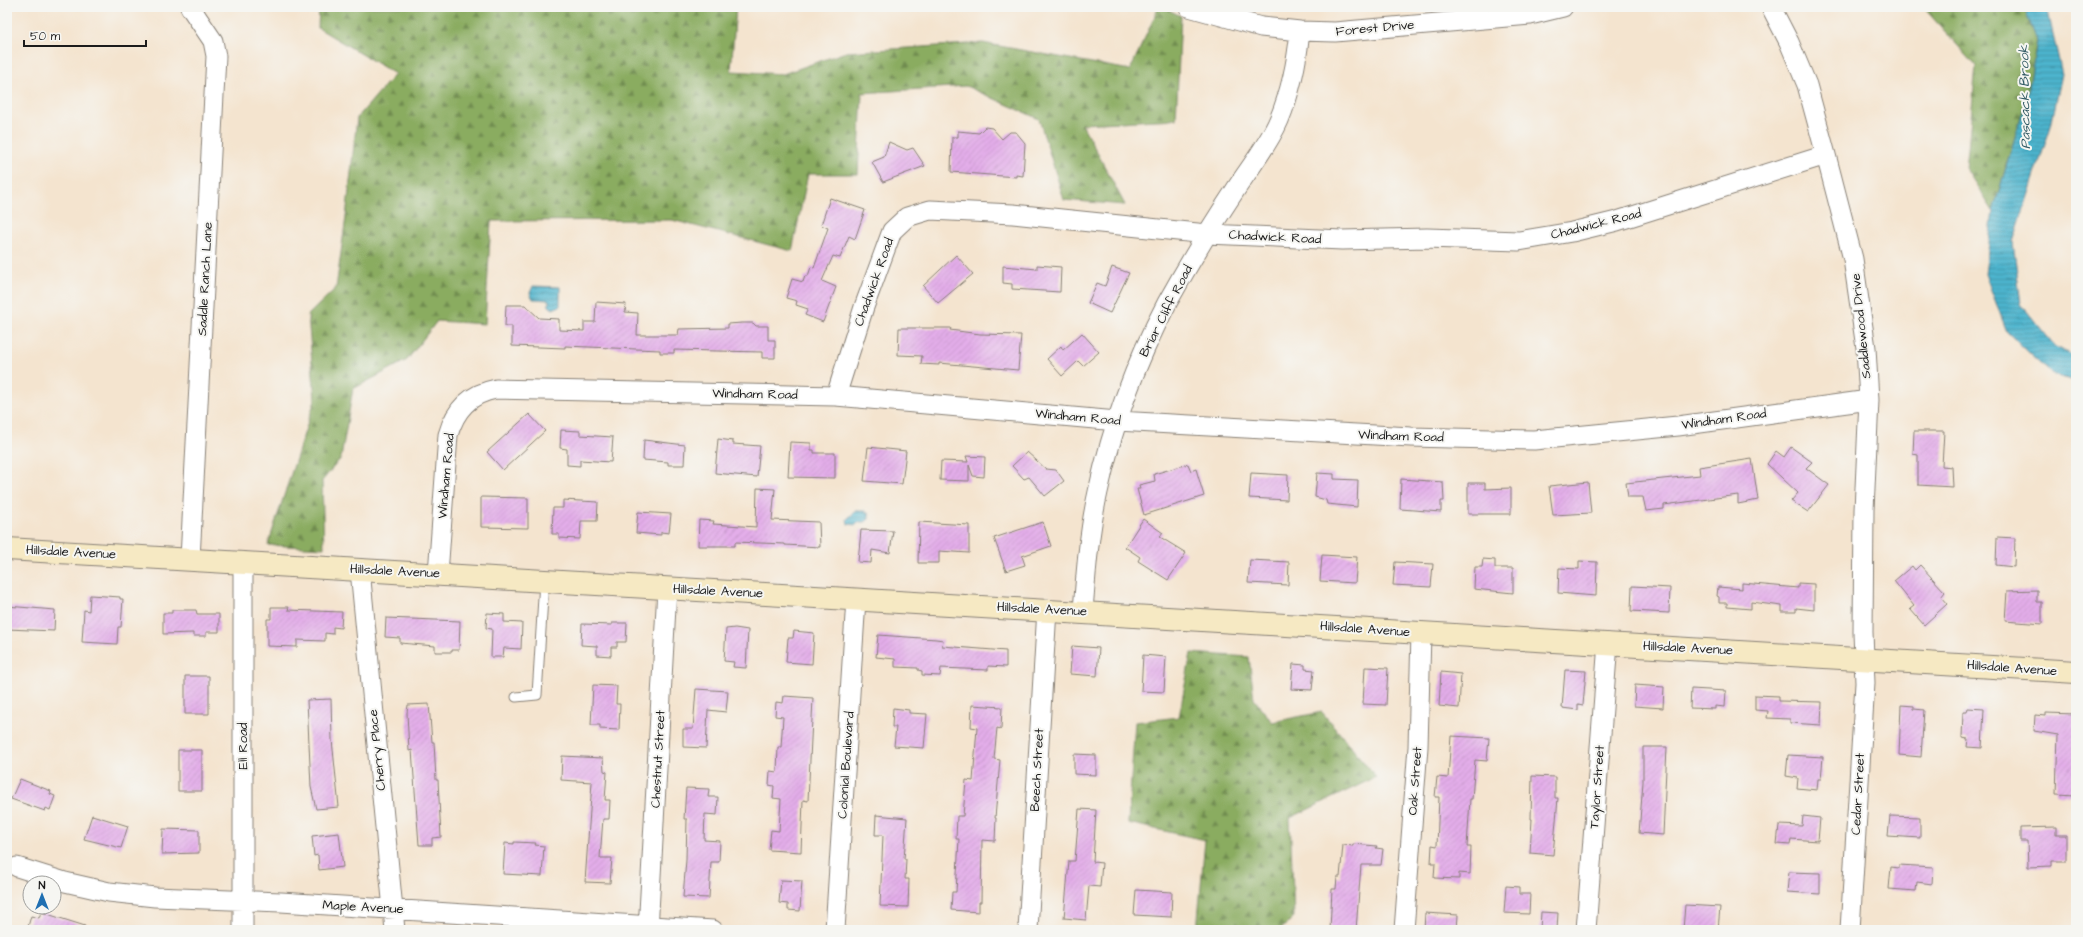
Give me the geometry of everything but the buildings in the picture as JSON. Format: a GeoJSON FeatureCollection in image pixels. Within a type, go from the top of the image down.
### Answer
{"type":"FeatureCollection","features":[{"type":"Feature","properties":{"kind":"street","name":"Saddle Ranch Lane"},"geometry":{"type":"LineString","coordinates":[[190,7],[213,41],[216,56],[190,559]]}},
{"type":"Feature","properties":{"kind":"street","name":"Forest Drive"},"geometry":{"type":"LineString","coordinates":[[1189,7],[1261,27],[1300,31],[1335,32],[1530,15],[1563,7]]}},
{"type":"Feature","properties":{"kind":"street","name":"Saddlewood Drive"},"geometry":{"type":"LineString","coordinates":[[1771,7],[1789,42],[1806,85],[1826,155],[1854,266],[1866,348],[1868,400],[1864,510],[1863,632],[1865,659]]}},
{"type":"Feature","properties":{"kind":"street","name":"Briar Cliff Road"},"geometry":{"type":"LineString","coordinates":[[1083,611],[1090,540],[1098,493],[1117,421],[1136,373],[1167,304],[1207,234],[1264,148],[1279,121],[1296,67],[1300,31]]}},
{"type":"Feature","properties":{"kind":"street","name":"Chadwick Road"},"geometry":{"type":"LineString","coordinates":[[836,396],[864,307],[892,231],[907,217],[930,210],[1013,214],[1207,234],[1342,240],[1427,238],[1519,240],[1572,232],[1617,221],[1826,155]]}},
{"type":"Feature","properties":{"kind":"street","name":"Windham Road"},"geometry":{"type":"LineString","coordinates":[[438,574],[448,435],[452,420],[460,408],[472,397],[486,391],[496,389],[836,396],[1117,421],[1411,437],[1534,440],[1678,426],[1868,400]]}},
{"type":"Feature","properties":{"kind":"street","name":"Hillsdale Avenue"},"geometry":{"type":"LineString","coordinates":[[7,549],[1083,611],[1421,633],[2076,672]]}},
{"type":"Feature","properties":{"kind":"street","name":"Ell Road"},"geometry":{"type":"LineString","coordinates":[[243,562],[243,930]]}},
{"type":"Feature","properties":{"kind":"street","name":"Cherry Place"},"geometry":{"type":"LineString","coordinates":[[360,570],[395,930]]}},
{"type":"Feature","properties":{"kind":"street","name":"Chestnut Street"},"geometry":{"type":"LineString","coordinates":[[648,928],[667,588]]}},
{"type":"Feature","properties":{"kind":"street","name":"Colonial Boulevard"},"geometry":{"type":"LineString","coordinates":[[835,930],[856,599]]}},
{"type":"Feature","properties":{"kind":"street","name":"Beech Street"},"geometry":{"type":"LineString","coordinates":[[1028,930],[1047,610]]}},
{"type":"Feature","properties":{"kind":"street","name":"Oak Street"},"geometry":{"type":"LineString","coordinates":[[1404,930],[1418,747],[1421,633]]}},
{"type":"Feature","properties":{"kind":"street","name":"Taylor Street"},"geometry":{"type":"LineString","coordinates":[[1586,930],[1608,643]]}},
{"type":"Feature","properties":{"kind":"street","name":"Cedar Street"},"geometry":{"type":"LineString","coordinates":[[1850,930],[1865,659]]}},
{"type":"Feature","properties":{"kind":"street","name":"Maple Avenue"},"geometry":{"type":"LineString","coordinates":[[17,867],[65,882],[109,892],[154,897],[393,908],[648,928],[713,930]]}},
{"type":"Feature","properties":{"kind":"lane"},"geometry":{"type":"LineString","coordinates":[[516,697],[537,695],[544,581]]}},
{"type":"Feature","properties":{"kind":"green space"},"geometry":{"type":"Polygon","coordinates":[[[319,7],[736,7],[731,71],[783,74],[846,52],[983,43],[1130,70],[1159,7],[1162,7],[1181,16],[1176,119],[1082,124],[1125,205],[1064,200],[1039,119],[966,86],[862,93],[858,174],[808,174],[792,251],[672,220],[491,221],[485,324],[437,321],[407,360],[353,389],[341,458],[322,481],[324,548],[268,545],[315,400],[308,315],[336,288],[346,217],[357,118],[395,74],[318,28],[319,7]]]}},
{"type":"Feature","properties":{"kind":"green space"},"geometry":{"type":"Polygon","coordinates":[[[1923,7],[2024,7],[2037,40],[2028,93],[1993,211],[1966,169],[1976,66],[1923,7]]]}},
{"type":"Feature","properties":{"kind":"green space"},"geometry":{"type":"Polygon","coordinates":[[[1191,653],[1249,657],[1254,699],[1272,722],[1322,712],[1376,777],[1290,818],[1294,917],[1280,930],[1197,930],[1205,840],[1128,823],[1135,722],[1179,717],[1191,653]]]}},
{"type":"Feature","properties":{"kind":"water"},"geometry":{"type":"Polygon","coordinates":[[[2024,7],[2047,7],[2062,74],[2051,126],[2013,242],[2021,304],[2055,346],[2076,358],[2076,381],[2053,375],[2007,332],[1985,274],[1993,211],[2028,93],[2037,41],[2024,7]]]}},
{"type":"Feature","properties":{"kind":"water"},"geometry":{"type":"Polygon","coordinates":[[[533,286],[560,287],[560,306],[553,309],[549,306],[549,300],[533,299],[530,293],[533,286]]]}},
{"type":"Feature","properties":{"kind":"water"},"geometry":{"type":"Polygon","coordinates":[[[856,511],[865,511],[869,514],[869,519],[865,522],[859,522],[856,525],[848,524],[847,519],[856,511]]]}},
{"type":"Feature","properties":{"kind":"water label","name":"Pascack Brook"},"geometry":{"type":"Point","coordinates":[2025,97]}}]}
